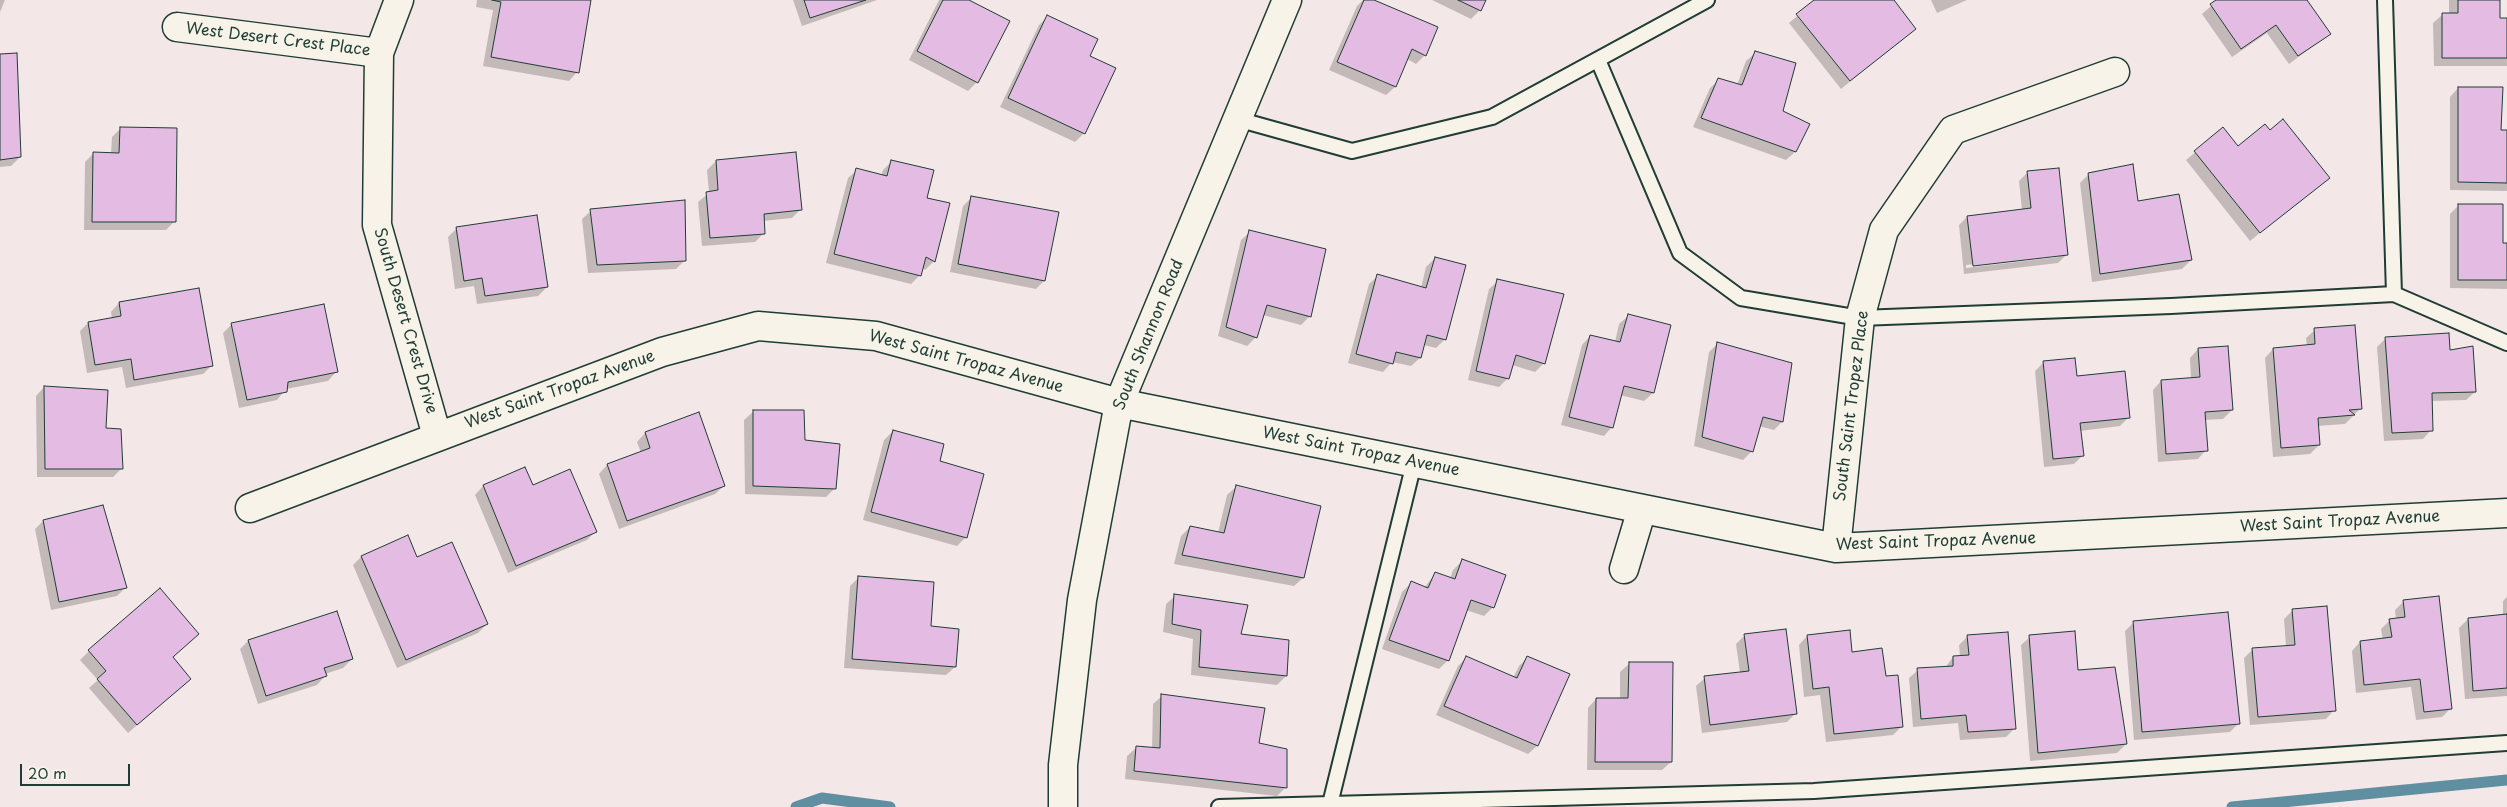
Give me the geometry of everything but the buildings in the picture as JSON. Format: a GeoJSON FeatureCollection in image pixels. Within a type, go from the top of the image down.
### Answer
{"type":"FeatureCollection","features":[{"type":"Feature","properties":{"kind":"street","name":"South Desert Crest Drive"},"geometry":{"type":"LineString","coordinates":[[399,0],[379,52],[377,225],[437,436]]}},
{"type":"Feature","properties":{"kind":"street","name":"South Shannon Road"},"geometry":{"type":"LineString","coordinates":[[1063,807],[1063,765],[1082,600],[1119,403],[1237,119],[1281,2]]}},
{"type":"Feature","properties":{"kind":"street","name":"West Desert Crest Place"},"geometry":{"type":"LineString","coordinates":[[177,27],[379,52]]}},
{"type":"Feature","properties":{"kind":"street","name":"South Saint Tropez Place"},"geometry":{"type":"LineString","coordinates":[[1836,548],[1860,318],[1884,230],[1953,130],[2115,72]]}},
{"type":"Feature","properties":{"kind":"street","name":"West Saint Tropaz Avenue"},"geometry":{"type":"LineString","coordinates":[[250,508],[662,352],[758,326],[876,336],[1119,403],[1836,548],[2507,513]]}},
{"type":"Feature","properties":{"kind":"street"},"geometry":{"type":"LineString","coordinates":[[1624,569],[1642,509]]}},
{"type":"Feature","properties":{"kind":"lane"},"geometry":{"type":"LineString","coordinates":[[1237,119],[1352,151],[1492,118],[1706,0]]}},
{"type":"Feature","properties":{"kind":"lane"},"geometry":{"type":"LineString","coordinates":[[2385,0],[2394,294]]}},
{"type":"Feature","properties":{"kind":"lane"},"geometry":{"type":"LineString","coordinates":[[1598,60],[1680,253],[1741,298],[1860,318],[2152,307],[2394,294],[2507,343]]}},
{"type":"Feature","properties":{"kind":"lane"},"geometry":{"type":"LineString","coordinates":[[1330,804],[1414,462]]}},
{"type":"Feature","properties":{"kind":"lane"},"geometry":{"type":"LineString","coordinates":[[1219,807],[1814,791],[2507,743]]}},
{"type":"Feature","properties":{"kind":"waterway"},"geometry":{"type":"LineString","coordinates":[[2232,807],[2507,780]]}},
{"type":"Feature","properties":{"kind":"waterway"},"geometry":{"type":"LineString","coordinates":[[796,807],[822,798],[890,807]]}}]}
